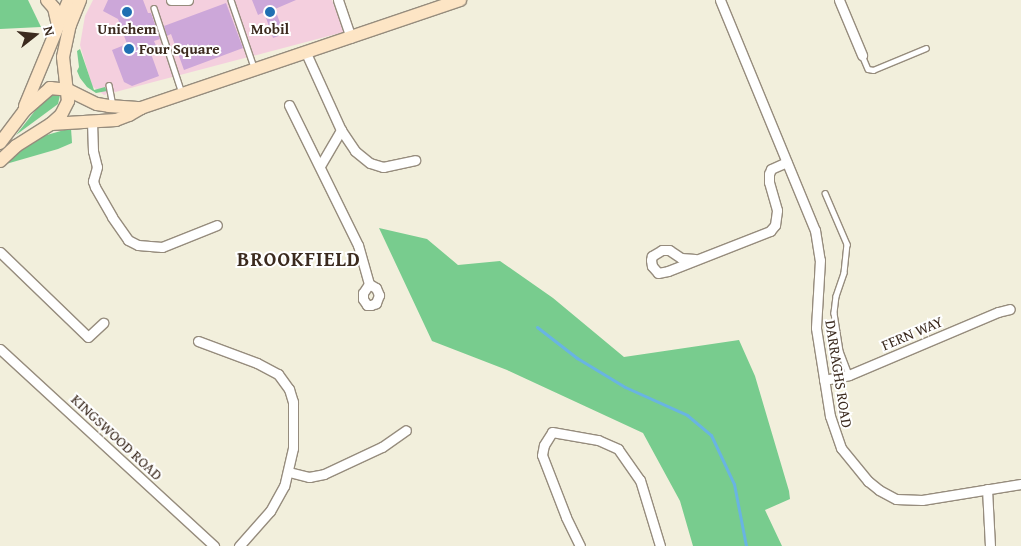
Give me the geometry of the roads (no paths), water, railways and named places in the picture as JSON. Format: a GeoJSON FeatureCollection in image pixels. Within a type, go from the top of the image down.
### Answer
{"type":"FeatureCollection","features":[{"type":"Feature","properties":{"kind":"main road"},"geometry":{"type":"LineString","coordinates":[[50,124],[116,120],[141,108],[255,71],[460,0]]}},
{"type":"Feature","properties":{"kind":"main road"},"geometry":{"type":"LineString","coordinates":[[24,111],[68,3]]}},
{"type":"Feature","properties":{"kind":"main road"},"geometry":{"type":"LineString","coordinates":[[0,161],[16,146],[50,124],[65,108],[68,90],[63,57],[70,25],[68,3]]}},
{"type":"Feature","properties":{"kind":"main road"},"geometry":{"type":"LineString","coordinates":[[0,143],[24,111],[50,88],[68,90],[97,104],[141,108]]}},
{"type":"Feature","properties":{"kind":"street"},"geometry":{"type":"LineString","coordinates":[[171,0],[188,0]]}},
{"type":"Feature","properties":{"kind":"street"},"geometry":{"type":"LineString","coordinates":[[338,0],[351,38]]}},
{"type":"Feature","properties":{"kind":"street","name":"DARRAGHS ROAD"},"geometry":{"type":"LineString","coordinates":[[720,0],[815,230],[820,270],[816,328],[830,416],[836,440],[854,467],[879,490],[889,496],[908,501],[1021,484]]}},
{"type":"Feature","properties":{"kind":"street"},"geometry":{"type":"LineString","coordinates":[[839,0],[862,55]]}},
{"type":"Feature","properties":{"kind":"street"},"geometry":{"type":"LineString","coordinates":[[306,53],[341,130],[355,151],[376,166],[390,166],[415,160]]}},
{"type":"Feature","properties":{"kind":"street"},"geometry":{"type":"LineString","coordinates":[[289,105],[360,250],[370,284]]}},
{"type":"Feature","properties":{"kind":"street"},"geometry":{"type":"LineString","coordinates":[[92,122],[93,151],[97,166],[93,181],[94,187],[128,240],[138,245],[162,247],[217,224]]}},
{"type":"Feature","properties":{"kind":"street"},"geometry":{"type":"LineString","coordinates":[[320,166],[341,130]]}},
{"type":"Feature","properties":{"kind":"street"},"geometry":{"type":"LineString","coordinates":[[694,259],[759,237],[770,231],[775,225],[778,210],[769,182],[769,174],[771,169],[787,162]]}},
{"type":"Feature","properties":{"kind":"street"},"geometry":{"type":"LineString","coordinates":[[0,252],[88,337],[103,323]]}},
{"type":"Feature","properties":{"kind":"street","name":"FERN WAY"},"geometry":{"type":"LineString","coordinates":[[824,380],[849,375],[998,312],[1010,309]]}},
{"type":"Feature","properties":{"kind":"street"},"geometry":{"type":"LineString","coordinates":[[198,341],[257,362],[278,374],[284,381],[293,402],[293,448],[289,472],[270,511],[239,546]]}},
{"type":"Feature","properties":{"kind":"street","name":"KINGSWOOD ROAD"},"geometry":{"type":"LineString","coordinates":[[0,349],[214,546]]}},
{"type":"Feature","properties":{"kind":"street"},"geometry":{"type":"LineString","coordinates":[[289,472],[308,477],[324,474],[382,447],[406,430]]}},
{"type":"Feature","properties":{"kind":"street"},"geometry":{"type":"LineString","coordinates":[[580,546],[566,517],[542,455],[544,445],[552,432],[598,440],[618,449],[640,480],[660,546]]}},
{"type":"Feature","properties":{"kind":"street"},"geometry":{"type":"LineString","coordinates":[[987,489],[990,546]]}},
{"type":"Feature","properties":{"kind":"lane"},"geometry":{"type":"LineString","coordinates":[[231,0],[255,71]]}},
{"type":"Feature","properties":{"kind":"lane"},"geometry":{"type":"LineString","coordinates":[[154,8],[182,94]]}},
{"type":"Feature","properties":{"kind":"lane"},"geometry":{"type":"LineString","coordinates":[[862,55],[868,69],[873,70],[926,48]]}},
{"type":"Feature","properties":{"kind":"lane"},"geometry":{"type":"LineString","coordinates":[[109,85],[114,106]]}},
{"type":"Feature","properties":{"kind":"lane"},"geometry":{"type":"LineString","coordinates":[[825,193],[847,244],[844,273],[836,296],[834,313],[840,351],[849,375]]}},
{"type":"Feature","properties":{"kind":"waterway"},"geometry":{"type":"LineString","coordinates":[[537,327],[577,358],[625,387],[687,415],[711,435],[734,484],[746,546]]}},
{"type":"Feature","properties":{"kind":"place","name":"Unichem"},"geometry":{"type":"Point","coordinates":[127,12]}},
{"type":"Feature","properties":{"kind":"place","name":"Mobil"},"geometry":{"type":"Point","coordinates":[270,12]}},
{"type":"Feature","properties":{"kind":"place","name":"Four Square"},"geometry":{"type":"Point","coordinates":[129,49]}},
{"type":"Feature","properties":{"kind":"district","name":"BROOKFIELD"},"geometry":{"type":"Point","coordinates":[299,258]}}]}
